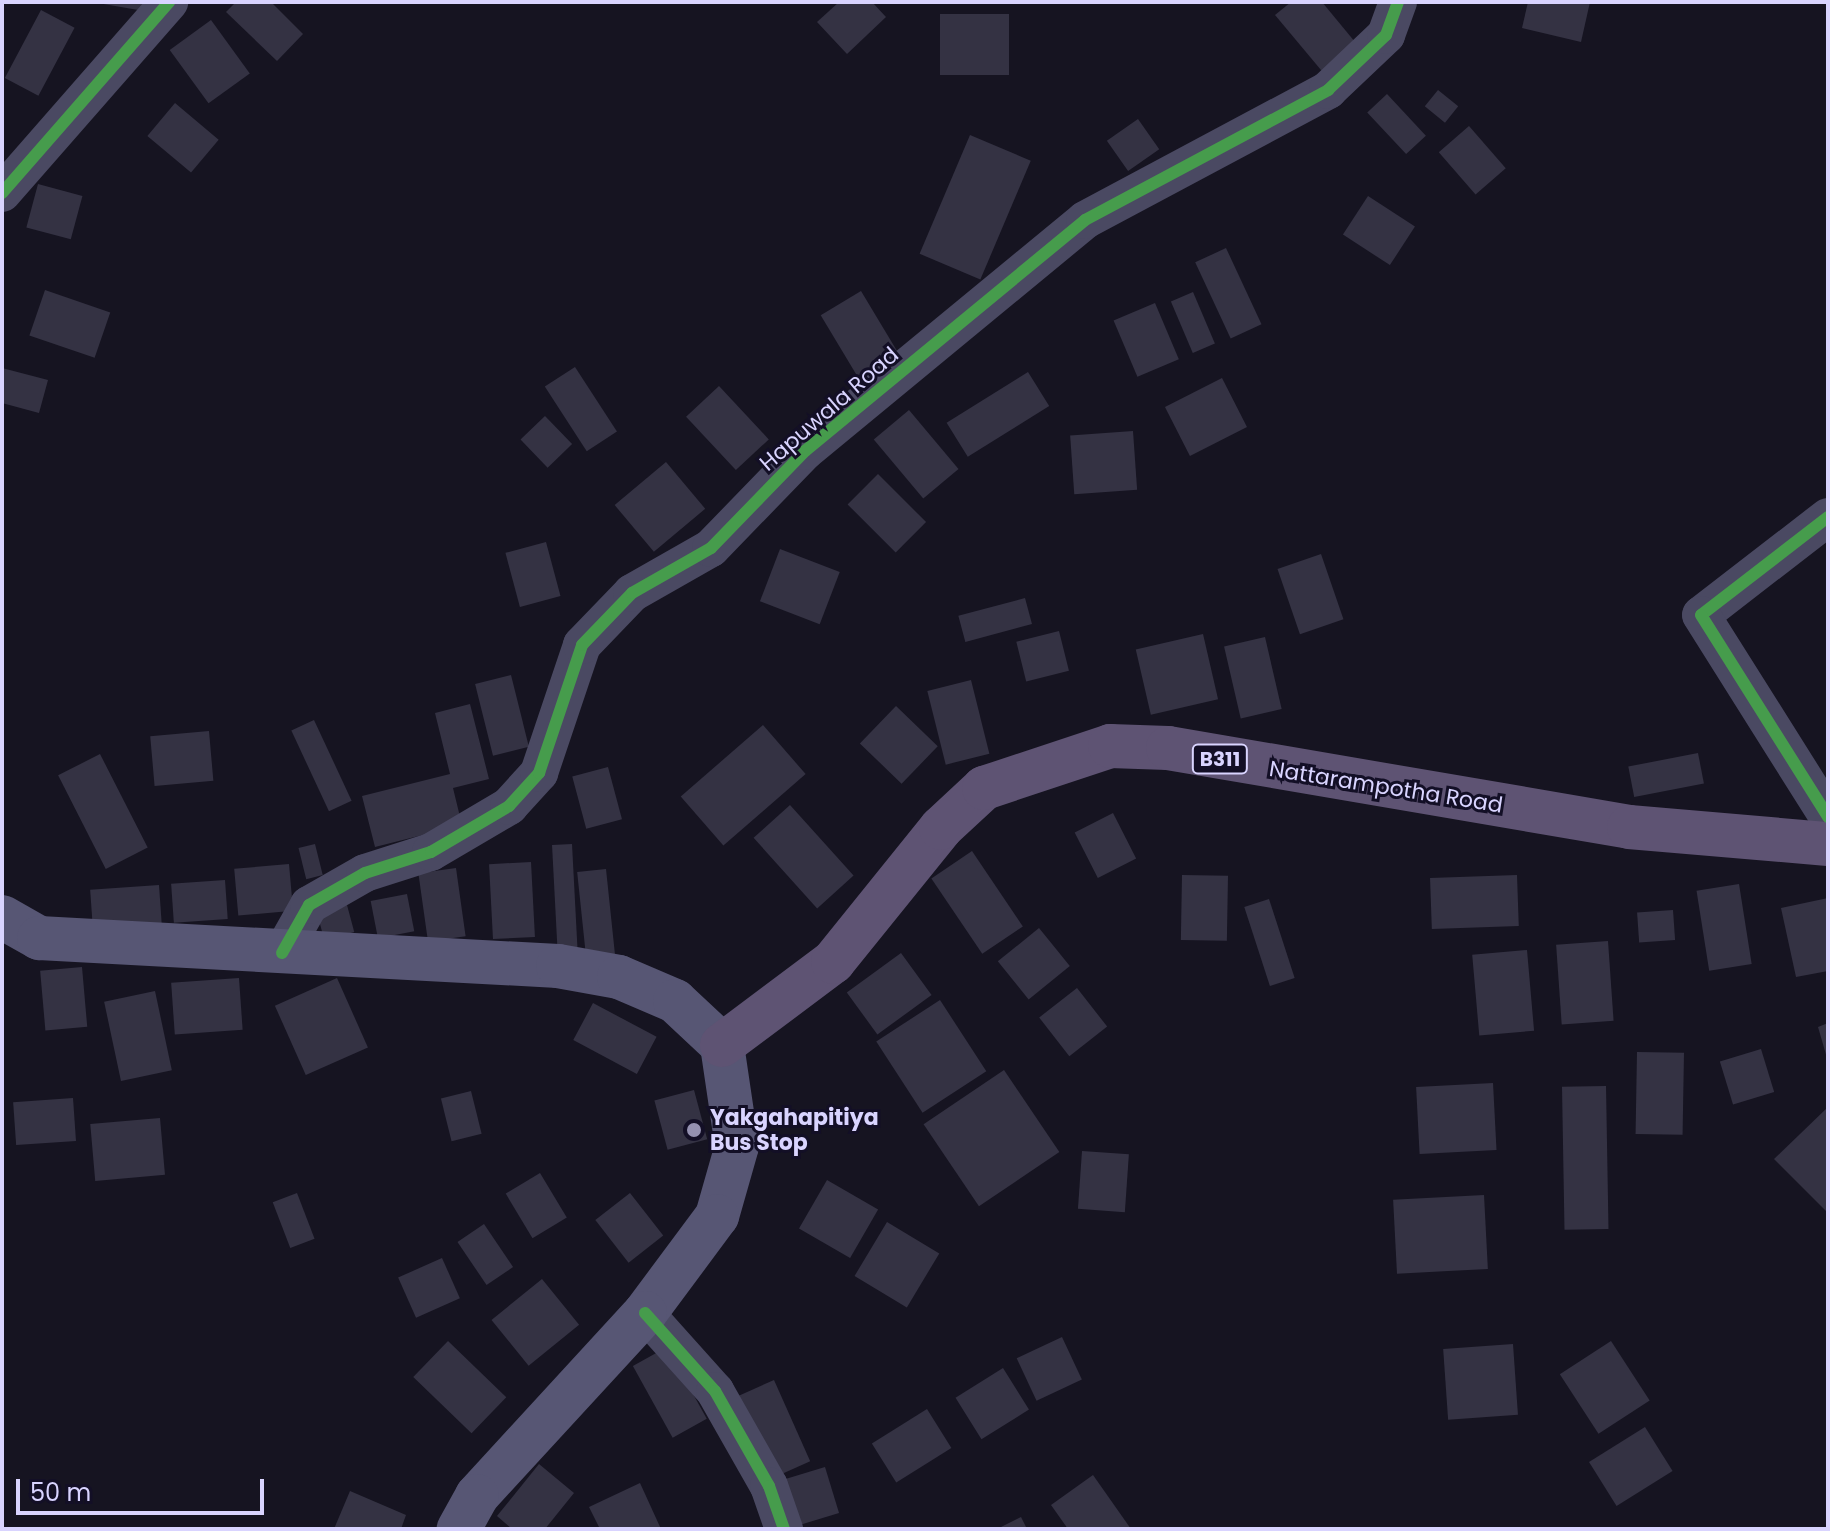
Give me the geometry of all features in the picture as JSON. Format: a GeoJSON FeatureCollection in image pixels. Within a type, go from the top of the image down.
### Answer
{"type":"FeatureCollection","features":[{"type":"Feature","properties":{"kind":"main road","name":"Nattarampotha Road"},"geometry":{"type":"LineString","coordinates":[[722,1045],[833,962],[941,828],[984,788],[1110,746],[1168,748],[1629,827],[1828,844]]}},
{"type":"Feature","properties":{"kind":"street"},"geometry":{"type":"LineString","coordinates":[[2,193],[169,2]]}},
{"type":"Feature","properties":{"kind":"street","name":"Hapuwala Road"},"geometry":{"type":"LineString","coordinates":[[282,953],[309,905],[365,873],[431,852],[509,806],[539,773],[582,645],[632,593],[711,548],[805,451],[1085,220],[1328,90],[1386,35],[1398,2]]}},
{"type":"Feature","properties":{"kind":"street"},"geometry":{"type":"LineString","coordinates":[[1828,517],[1701,615],[1828,817]]}},
{"type":"Feature","properties":{"kind":"street"},"geometry":{"type":"LineString","coordinates":[[2,917],[39,938],[558,966],[619,977],[675,1001],[722,1045],[736,1111],[728,1184],[717,1216],[645,1313],[477,1496],[459,1529]]}},
{"type":"Feature","properties":{"kind":"street"},"geometry":{"type":"LineString","coordinates":[[645,1313],[715,1391],[769,1486],[784,1529]]}},
{"type":"Feature","properties":{"kind":"building"},"geometry":{"type":"Polygon","coordinates":[[[92,2],[145,2],[144,11],[92,2]]]}},
{"type":"Feature","properties":{"kind":"building"},"geometry":{"type":"Polygon","coordinates":[[[236,2],[271,2],[303,34],[277,61],[226,12],[236,2]]]}},
{"type":"Feature","properties":{"kind":"building"},"geometry":{"type":"Polygon","coordinates":[[[839,2],[872,2],[886,17],[847,54],[817,22],[839,2]]]}},
{"type":"Feature","properties":{"kind":"building"},"geometry":{"type":"Polygon","coordinates":[[[1291,2],[1322,2],[1360,48],[1326,76],[1275,15],[1291,2]]]}},
{"type":"Feature","properties":{"kind":"building"},"geometry":{"type":"Polygon","coordinates":[[[1528,2],[1590,2],[1581,42],[1522,28],[1528,2]]]}},
{"type":"Feature","properties":{"kind":"building"},"geometry":{"type":"Polygon","coordinates":[[[41,10],[75,28],[38,96],[5,78],[41,10]]]}},
{"type":"Feature","properties":{"kind":"building"},"geometry":{"type":"Polygon","coordinates":[[[940,14],[1009,14],[1009,75],[940,75],[940,14]]]}},
{"type":"Feature","properties":{"kind":"building"},"geometry":{"type":"Polygon","coordinates":[[[211,20],[250,73],[209,103],[170,50],[211,20]]]}},
{"type":"Feature","properties":{"kind":"building"},"geometry":{"type":"Polygon","coordinates":[[[1438,90],[1458,106],[1445,123],[1425,106],[1438,90]]]}},
{"type":"Feature","properties":{"kind":"building"},"geometry":{"type":"Polygon","coordinates":[[[1387,94],[1426,136],[1406,154],[1367,112],[1387,94]]]}},
{"type":"Feature","properties":{"kind":"building"},"geometry":{"type":"Polygon","coordinates":[[[175,103],[219,140],[191,173],[147,136],[175,103]]]}},
{"type":"Feature","properties":{"kind":"building"},"geometry":{"type":"Polygon","coordinates":[[[1138,119],[1159,149],[1128,171],[1107,141],[1138,119]]]}},
{"type":"Feature","properties":{"kind":"building"},"geometry":{"type":"Polygon","coordinates":[[[1469,126],[1506,168],[1476,195],[1439,152],[1469,126]]]}},
{"type":"Feature","properties":{"kind":"building"},"geometry":{"type":"Polygon","coordinates":[[[970,135],[1031,161],[980,280],[920,254],[970,135]]]}},
{"type":"Feature","properties":{"kind":"building"},"geometry":{"type":"Polygon","coordinates":[[[38,184],[82,196],[71,239],[26,227],[38,184]]]}},
{"type":"Feature","properties":{"kind":"building"},"geometry":{"type":"Polygon","coordinates":[[[1368,196],[1415,226],[1390,265],[1343,235],[1368,196]]]}},
{"type":"Feature","properties":{"kind":"building"},"geometry":{"type":"Polygon","coordinates":[[[1226,248],[1261,324],[1231,338],[1195,262],[1226,248]]]}},
{"type":"Feature","properties":{"kind":"building"},"geometry":{"type":"Polygon","coordinates":[[[45,290],[110,312],[95,358],[29,335],[45,290]]]}},
{"type":"Feature","properties":{"kind":"building"},"geometry":{"type":"Polygon","coordinates":[[[861,291],[901,357],[860,381],[821,315],[861,291]]]}},
{"type":"Feature","properties":{"kind":"building"},"geometry":{"type":"Polygon","coordinates":[[[1193,292],[1215,344],[1193,353],[1171,301],[1193,292]]]}},
{"type":"Feature","properties":{"kind":"building"},"geometry":{"type":"Polygon","coordinates":[[[1155,303],[1179,359],[1137,377],[1114,321],[1155,303]]]}},
{"type":"Feature","properties":{"kind":"building"},"geometry":{"type":"Polygon","coordinates":[[[575,367],[617,432],[587,451],[545,387],[575,367]]]}},
{"type":"Feature","properties":{"kind":"building"},"geometry":{"type":"Polygon","coordinates":[[[2,368],[48,380],[39,413],[2,403],[2,368]]]}},
{"type":"Feature","properties":{"kind":"building"},"geometry":{"type":"Polygon","coordinates":[[[1028,372],[1049,406],[968,457],[947,423],[1028,372]]]}},
{"type":"Feature","properties":{"kind":"building"},"geometry":{"type":"Polygon","coordinates":[[[1222,378],[1247,427],[1190,456],[1165,407],[1222,378]]]}},
{"type":"Feature","properties":{"kind":"building"},"geometry":{"type":"Polygon","coordinates":[[[719,386],[769,439],[736,470],[686,417],[719,386]]]}},
{"type":"Feature","properties":{"kind":"building"},"geometry":{"type":"Polygon","coordinates":[[[909,410],[958,469],[923,499],[874,440],[909,410]]]}},
{"type":"Feature","properties":{"kind":"building"},"geometry":{"type":"Polygon","coordinates":[[[545,416],[572,444],[548,468],[521,440],[545,416]]]}},
{"type":"Feature","properties":{"kind":"building"},"geometry":{"type":"Polygon","coordinates":[[[1133,431],[1137,490],[1074,494],[1070,435],[1133,431]]]}},
{"type":"Feature","properties":{"kind":"building"},"geometry":{"type":"Polygon","coordinates":[[[666,462],[705,509],[654,552],[615,505],[666,462]]]}},
{"type":"Feature","properties":{"kind":"building"},"geometry":{"type":"Polygon","coordinates":[[[878,474],[926,522],[896,552],[848,504],[878,474]]]}},
{"type":"Feature","properties":{"kind":"building"},"geometry":{"type":"Polygon","coordinates":[[[546,542],[560,596],[520,607],[505,553],[546,542]]]}},
{"type":"Feature","properties":{"kind":"building"},"geometry":{"type":"Polygon","coordinates":[[[780,549],[840,572],[820,624],[760,601],[780,549]]]}},
{"type":"Feature","properties":{"kind":"building"},"geometry":{"type":"Polygon","coordinates":[[[1321,554],[1343,619],[1300,634],[1278,569],[1321,554]]]}},
{"type":"Feature","properties":{"kind":"building"},"geometry":{"type":"Polygon","coordinates":[[[1025,598],[1032,624],[965,642],[958,616],[1025,598]]]}},
{"type":"Feature","properties":{"kind":"building"},"geometry":{"type":"Polygon","coordinates":[[[1059,631],[1069,671],[1026,681],[1016,642],[1059,631]]]}},
{"type":"Feature","properties":{"kind":"building"},"geometry":{"type":"Polygon","coordinates":[[[1203,634],[1218,699],[1151,715],[1136,650],[1203,634]]]}},
{"type":"Feature","properties":{"kind":"building"},"geometry":{"type":"Polygon","coordinates":[[[1265,637],[1282,709],[1241,719],[1224,646],[1265,637]]]}},
{"type":"Feature","properties":{"kind":"building"},"geometry":{"type":"Polygon","coordinates":[[[511,675],[529,747],[493,756],[475,684],[511,675]]]}},
{"type":"Feature","properties":{"kind":"building"},"geometry":{"type":"Polygon","coordinates":[[[971,680],[989,754],[946,765],[927,691],[971,680]]]}},
{"type":"Feature","properties":{"kind":"building"},"geometry":{"type":"Polygon","coordinates":[[[470,704],[489,779],[453,788],[462,825],[375,847],[362,796],[450,774],[435,713],[470,704]]]}},
{"type":"Feature","properties":{"kind":"building"},"geometry":{"type":"Polygon","coordinates":[[[896,706],[938,746],[902,784],[860,743],[896,706]]]}},
{"type":"Feature","properties":{"kind":"building"},"geometry":{"type":"Polygon","coordinates":[[[314,720],[352,801],[329,811],[291,731],[314,720]]]}},
{"type":"Feature","properties":{"kind":"building"},"geometry":{"type":"Polygon","coordinates":[[[763,725],[806,774],[723,846],[681,797],[763,725]]]}},
{"type":"Feature","properties":{"kind":"building"},"geometry":{"type":"Polygon","coordinates":[[[209,731],[213,781],[155,786],[150,736],[209,731]]]}},
{"type":"Feature","properties":{"kind":"building"},"geometry":{"type":"Polygon","coordinates":[[[1698,753],[1704,783],[1634,797],[1628,767],[1698,753]]]}},
{"type":"Feature","properties":{"kind":"building"},"geometry":{"type":"Polygon","coordinates":[[[100,754],[148,848],[106,869],[58,775],[100,754]]]}},
{"type":"Feature","properties":{"kind":"building"},"geometry":{"type":"Polygon","coordinates":[[[608,767],[622,819],[586,829],[572,777],[608,767]]]}},
{"type":"Feature","properties":{"kind":"building"},"geometry":{"type":"Polygon","coordinates":[[[790,805],[854,876],[817,908],[754,838],[790,805]]]}},
{"type":"Feature","properties":{"kind":"building"},"geometry":{"type":"Polygon","coordinates":[[[1113,813],[1136,858],[1098,878],[1075,833],[1113,813]]]}},
{"type":"Feature","properties":{"kind":"building"},"geometry":{"type":"Polygon","coordinates":[[[315,844],[323,875],[306,879],[299,848],[315,844]]]}},
{"type":"Feature","properties":{"kind":"building"},"geometry":{"type":"Polygon","coordinates":[[[572,844],[578,956],[558,957],[552,845],[572,844]]]}},
{"type":"Feature","properties":{"kind":"building"},"geometry":{"type":"Polygon","coordinates":[[[972,851],[1023,926],[982,954],[931,878],[972,851]]]}},
{"type":"Feature","properties":{"kind":"building"},"geometry":{"type":"Polygon","coordinates":[[[531,862],[535,937],[493,939],[489,864],[531,862]]]}},
{"type":"Feature","properties":{"kind":"building"},"geometry":{"type":"Polygon","coordinates":[[[289,864],[293,911],[238,916],[234,869],[289,864]]]}},
{"type":"Feature","properties":{"kind":"building"},"geometry":{"type":"Polygon","coordinates":[[[456,868],[466,936],[428,942],[418,873],[456,868]]]}},
{"type":"Feature","properties":{"kind":"building"},"geometry":{"type":"Polygon","coordinates":[[[606,869],[615,957],[586,960],[577,872],[606,869]]]}},
{"type":"Feature","properties":{"kind":"building"},"geometry":{"type":"Polygon","coordinates":[[[1182,875],[1228,876],[1227,941],[1181,940],[1182,875]]]}},
{"type":"Feature","properties":{"kind":"building"},"geometry":{"type":"Polygon","coordinates":[[[1517,875],[1519,926],[1432,929],[1430,878],[1517,875]]]}},
{"type":"Feature","properties":{"kind":"building"},"geometry":{"type":"Polygon","coordinates":[[[225,880],[228,919],[174,923],[171,884],[225,880]]]}},
{"type":"Feature","properties":{"kind":"building"},"geometry":{"type":"Polygon","coordinates":[[[1739,884],[1752,964],[1709,971],[1697,891],[1739,884]]]}},
{"type":"Feature","properties":{"kind":"building"},"geometry":{"type":"Polygon","coordinates":[[[159,885],[162,924],[93,929],[90,890],[159,885]]]}},
{"type":"Feature","properties":{"kind":"building"},"geometry":{"type":"Polygon","coordinates":[[[407,894],[414,931],[378,938],[371,901],[407,894]]]}},
{"type":"Feature","properties":{"kind":"building"},"geometry":{"type":"Polygon","coordinates":[[[1828,898],[1828,971],[1796,977],[1781,908],[1828,898]]]}},
{"type":"Feature","properties":{"kind":"building"},"geometry":{"type":"Polygon","coordinates":[[[1269,899],[1295,978],[1270,986],[1244,907],[1269,899]]]}},
{"type":"Feature","properties":{"kind":"building"},"geometry":{"type":"Polygon","coordinates":[[[347,905],[354,932],[324,940],[317,913],[347,905]]]}},
{"type":"Feature","properties":{"kind":"building"},"geometry":{"type":"Polygon","coordinates":[[[1673,910],[1675,940],[1639,942],[1637,913],[1673,910]]]}},
{"type":"Feature","properties":{"kind":"building"},"geometry":{"type":"Polygon","coordinates":[[[1039,928],[1070,966],[1029,999],[998,961],[1039,928]]]}},
{"type":"Feature","properties":{"kind":"building"},"geometry":{"type":"Polygon","coordinates":[[[1608,941],[1614,1021],[1562,1024],[1556,945],[1608,941]]]}},
{"type":"Feature","properties":{"kind":"building"},"geometry":{"type":"Polygon","coordinates":[[[1527,950],[1534,1031],[1479,1035],[1472,955],[1527,950]]]}},
{"type":"Feature","properties":{"kind":"building"},"geometry":{"type":"Polygon","coordinates":[[[901,953],[932,995],[877,1034],[847,992],[901,953]]]}},
{"type":"Feature","properties":{"kind":"building"},"geometry":{"type":"Polygon","coordinates":[[[82,967],[87,1027],[45,1030],[40,971],[82,967]]]}},
{"type":"Feature","properties":{"kind":"building"},"geometry":{"type":"Polygon","coordinates":[[[239,978],[243,1030],[175,1035],[171,983],[239,978]]]}},
{"type":"Feature","properties":{"kind":"building"},"geometry":{"type":"Polygon","coordinates":[[[337,978],[368,1047],[306,1075],[275,1006],[337,978]]]}},
{"type":"Feature","properties":{"kind":"building"},"geometry":{"type":"Polygon","coordinates":[[[1077,988],[1107,1027],[1069,1056],[1039,1018],[1077,988]]]}},
{"type":"Feature","properties":{"kind":"building"},"geometry":{"type":"Polygon","coordinates":[[[155,991],[172,1070],[121,1081],[104,1002],[155,991]]]}},
{"type":"Feature","properties":{"kind":"building"},"geometry":{"type":"Polygon","coordinates":[[[940,1000],[986,1071],[923,1113],[876,1041],[940,1000]]]}},
{"type":"Feature","properties":{"kind":"building"},"geometry":{"type":"Polygon","coordinates":[[[593,1003],[657,1037],[637,1074],[573,1040],[593,1003]]]}},
{"type":"Feature","properties":{"kind":"building"},"geometry":{"type":"Polygon","coordinates":[[[1828,1023],[1828,1058],[1827,1058],[1818,1027],[1828,1023]]]}},
{"type":"Feature","properties":{"kind":"building"},"geometry":{"type":"Polygon","coordinates":[[[1761,1049],[1774,1092],[1733,1105],[1720,1062],[1761,1049]]]}},
{"type":"Feature","properties":{"kind":"building"},"geometry":{"type":"Polygon","coordinates":[[[1637,1052],[1684,1053],[1683,1135],[1636,1134],[1637,1052]]]}},
{"type":"Feature","properties":{"kind":"building"},"geometry":{"type":"Polygon","coordinates":[[[1004,1070],[1059,1152],[979,1206],[924,1124],[1004,1070]]]}},
{"type":"Feature","properties":{"kind":"building"},"geometry":{"type":"Polygon","coordinates":[[[1493,1083],[1497,1150],[1420,1154],[1416,1087],[1493,1083]]]}},
{"type":"Feature","properties":{"kind":"building"},"geometry":{"type":"Polygon","coordinates":[[[1606,1086],[1608,1229],[1565,1230],[1562,1087],[1606,1086]]]}},
{"type":"Feature","properties":{"kind":"building"},"geometry":{"type":"Polygon","coordinates":[[[694,1090],[707,1139],[668,1150],[654,1101],[694,1090]]]}},
{"type":"Feature","properties":{"kind":"building"},"geometry":{"type":"Polygon","coordinates":[[[471,1091],[482,1134],[452,1141],[441,1098],[471,1091]]]}},
{"type":"Feature","properties":{"kind":"building"},"geometry":{"type":"Polygon","coordinates":[[[73,1098],[76,1141],[16,1145],[13,1102],[73,1098]]]}},
{"type":"Feature","properties":{"kind":"building"},"geometry":{"type":"Polygon","coordinates":[[[1828,1107],[1828,1213],[1774,1159],[1828,1107]]]}},
{"type":"Feature","properties":{"kind":"building"},"geometry":{"type":"Polygon","coordinates":[[[160,1118],[165,1175],[95,1181],[90,1124],[160,1118]]]}},
{"type":"Feature","properties":{"kind":"building"},"geometry":{"type":"Polygon","coordinates":[[[1082,1151],[1129,1154],[1125,1212],[1078,1209],[1082,1151]]]}},
{"type":"Feature","properties":{"kind":"building"},"geometry":{"type":"Polygon","coordinates":[[[540,1173],[567,1218],[532,1238],[506,1194],[540,1173]]]}},
{"type":"Feature","properties":{"kind":"building"},"geometry":{"type":"Polygon","coordinates":[[[827,1180],[878,1210],[850,1258],[799,1228],[827,1180]]]}},
{"type":"Feature","properties":{"kind":"building"},"geometry":{"type":"Polygon","coordinates":[[[297,1193],[315,1239],[290,1248],[273,1202],[297,1193]]]}},
{"type":"Feature","properties":{"kind":"building"},"geometry":{"type":"Polygon","coordinates":[[[630,1193],[663,1236],[629,1263],[595,1220],[630,1193]]]}},
{"type":"Feature","properties":{"kind":"building"},"geometry":{"type":"Polygon","coordinates":[[[1484,1195],[1488,1269],[1397,1274],[1393,1200],[1484,1195]]]}},
{"type":"Feature","properties":{"kind":"building"},"geometry":{"type":"Polygon","coordinates":[[[887,1222],[939,1253],[907,1307],[855,1276],[887,1222]]]}},
{"type":"Feature","properties":{"kind":"building"},"geometry":{"type":"Polygon","coordinates":[[[484,1224],[513,1267],[487,1285],[457,1242],[484,1224]]]}},
{"type":"Feature","properties":{"kind":"building"},"geometry":{"type":"Polygon","coordinates":[[[442,1258],[460,1298],[416,1318],[398,1278],[442,1258]]]}},
{"type":"Feature","properties":{"kind":"building"},"geometry":{"type":"Polygon","coordinates":[[[542,1279],[579,1325],[529,1366],[491,1320],[542,1279]]]}},
{"type":"Feature","properties":{"kind":"building"},"geometry":{"type":"Polygon","coordinates":[[[1062,1337],[1082,1380],[1037,1401],[1017,1358],[1062,1337]]]}},
{"type":"Feature","properties":{"kind":"building"},"geometry":{"type":"Polygon","coordinates":[[[448,1341],[506,1397],[472,1433],[413,1377],[448,1341]]]}},
{"type":"Feature","properties":{"kind":"building"},"geometry":{"type":"Polygon","coordinates":[[[1611,1341],[1650,1401],[1599,1434],[1560,1374],[1611,1341]]]}},
{"type":"Feature","properties":{"kind":"building"},"geometry":{"type":"Polygon","coordinates":[[[1513,1344],[1518,1415],[1448,1420],[1443,1349],[1513,1344]]]}},
{"type":"Feature","properties":{"kind":"building"},"geometry":{"type":"Polygon","coordinates":[[[667,1347],[707,1419],[673,1438],[633,1366],[667,1347]]]}},
{"type":"Feature","properties":{"kind":"building"},"geometry":{"type":"Polygon","coordinates":[[[1003,1368],[1029,1410],[981,1439],[956,1398],[1003,1368]]]}},
{"type":"Feature","properties":{"kind":"building"},"geometry":{"type":"Polygon","coordinates":[[[774,1380],[810,1461],[773,1478],[737,1397],[774,1380]]]}},
{"type":"Feature","properties":{"kind":"building"},"geometry":{"type":"Polygon","coordinates":[[[927,1409],[951,1448],[896,1482],[872,1443],[927,1409]]]}},
{"type":"Feature","properties":{"kind":"building"},"geometry":{"type":"Polygon","coordinates":[[[1645,1427],[1673,1471],[1617,1506],[1589,1462],[1645,1427]]]}},
{"type":"Feature","properties":{"kind":"building"},"geometry":{"type":"Polygon","coordinates":[[[539,1464],[574,1493],[545,1529],[512,1529],[497,1516],[539,1464]]]}},
{"type":"Feature","properties":{"kind":"building"},"geometry":{"type":"Polygon","coordinates":[[[825,1467],[839,1513],[798,1525],[784,1480],[825,1467]]]}},
{"type":"Feature","properties":{"kind":"building"},"geometry":{"type":"Polygon","coordinates":[[[1093,1475],[1131,1529],[1068,1529],[1051,1505],[1093,1475]]]}},
{"type":"Feature","properties":{"kind":"building"},"geometry":{"type":"Polygon","coordinates":[[[640,1483],[661,1529],[600,1529],[589,1507],[640,1483]]]}},
{"type":"Feature","properties":{"kind":"building"},"geometry":{"type":"Polygon","coordinates":[[[350,1491],[406,1515],[401,1529],[334,1529],[350,1491]]]}},
{"type":"Feature","properties":{"kind":"building"},"geometry":{"type":"Polygon","coordinates":[[[1021,1517],[1027,1529],[997,1529],[1021,1517]]]}},
{"type":"Feature","properties":{"kind":"cycle path"},"geometry":{"type":"LineString","coordinates":[[2,193],[169,2]]}},
{"type":"Feature","properties":{"kind":"cycle path"},"geometry":{"type":"LineString","coordinates":[[282,953],[309,905],[365,873],[431,852],[509,806],[539,773],[582,645],[632,593],[711,548],[805,451],[1085,220],[1328,90],[1386,35],[1398,2]]}},
{"type":"Feature","properties":{"kind":"cycle path"},"geometry":{"type":"LineString","coordinates":[[1828,517],[1701,615],[1828,817]]}},
{"type":"Feature","properties":{"kind":"cycle path"},"geometry":{"type":"LineString","coordinates":[[645,1313],[715,1391],[769,1486],[784,1529]]}},
{"type":"Feature","properties":{"kind":"place","name":"Yakgahapitiya Bus Stop"},"geometry":{"type":"Point","coordinates":[694,1130]}}]}
